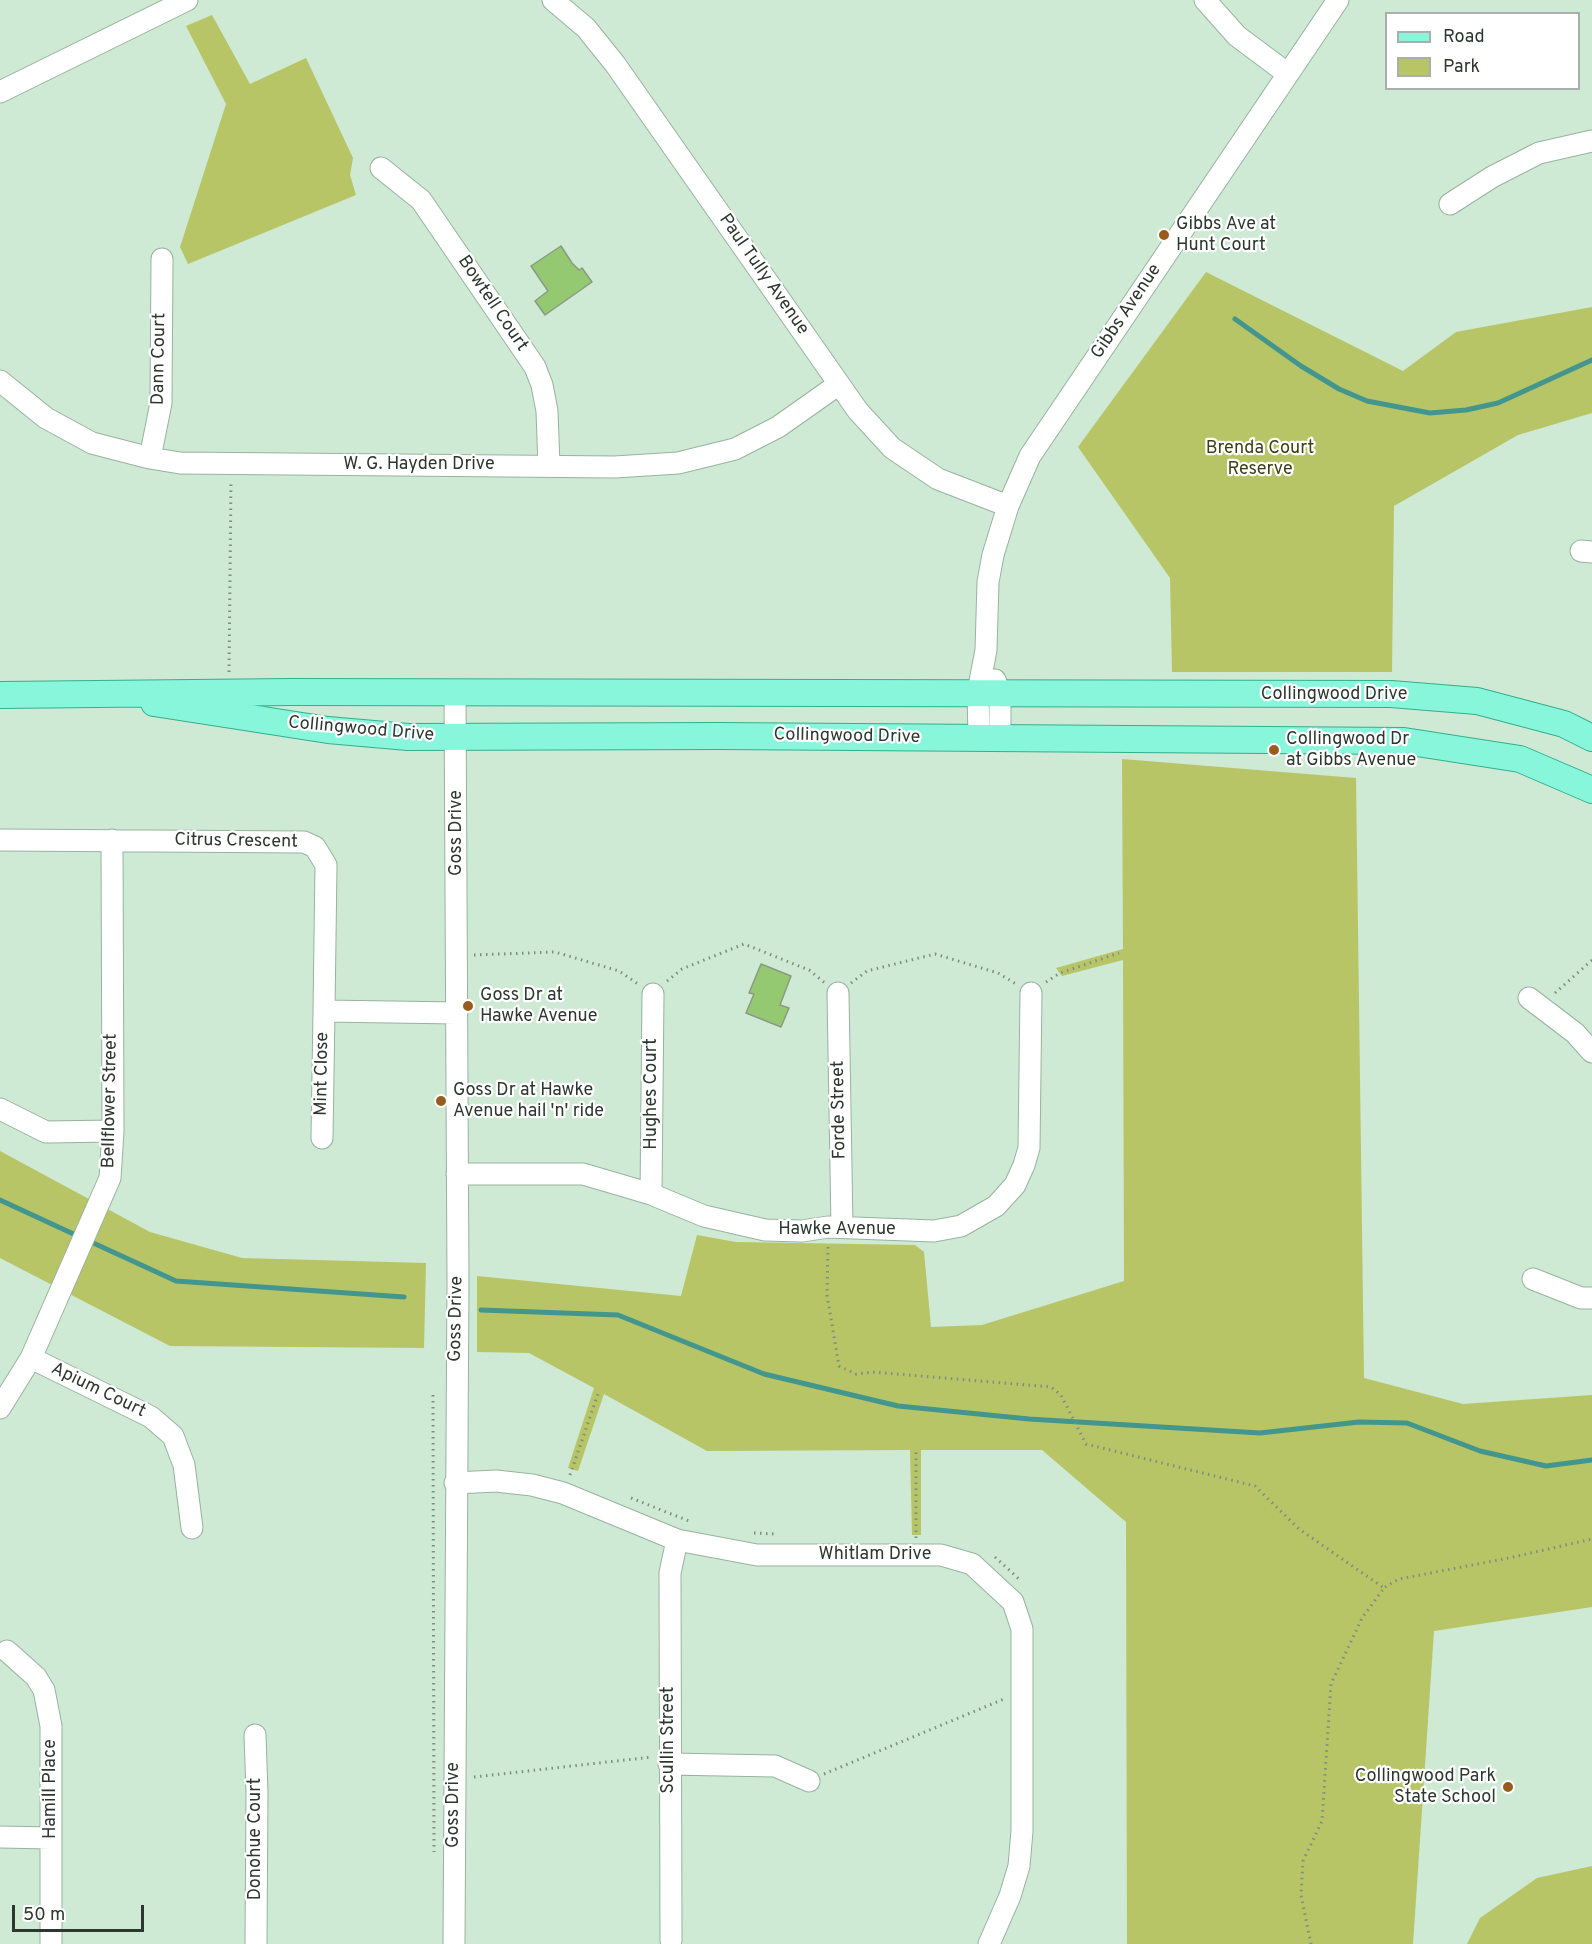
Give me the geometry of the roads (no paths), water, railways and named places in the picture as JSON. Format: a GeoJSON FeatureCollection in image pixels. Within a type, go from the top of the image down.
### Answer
{"type":"FeatureCollection","features":[{"type":"Feature","properties":{"kind":"main road","name":"Collingwood Drive"},"geometry":{"type":"LineString","coordinates":[[0,695],[97,692],[455,694],[989,692],[1440,696],[1522,712],[1564,724],[1592,738]]}},
{"type":"Feature","properties":{"kind":"main road","name":"Collingwood Drive"},"geometry":{"type":"LineString","coordinates":[[97,692],[179,708],[328,730],[456,737],[719,736],[1404,741],[1520,759],[1592,790]]}},
{"type":"Feature","properties":{"kind":"street"},"geometry":{"type":"LineString","coordinates":[[0,92],[187,0]]}},
{"type":"Feature","properties":{"kind":"street","name":"Paul Tully Avenue"},"geometry":{"type":"LineString","coordinates":[[553,0],[586,28],[615,64],[858,411],[892,448],[938,479],[1008,506]]}},
{"type":"Feature","properties":{"kind":"street"},"geometry":{"type":"LineString","coordinates":[[1205,0],[1237,36],[1288,74]]}},
{"type":"Feature","properties":{"kind":"street","name":"Gibbs Avenue"},"geometry":{"type":"LineString","coordinates":[[990,738],[986,650],[988,582],[993,555],[1008,506],[1030,456],[1338,0]]}},
{"type":"Feature","properties":{"kind":"street"},"geometry":{"type":"LineString","coordinates":[[1450,204],[1492,177],[1539,153],[1559,146],[1592,141]]}},
{"type":"Feature","properties":{"kind":"street","name":"Bowtell Court"},"geometry":{"type":"LineString","coordinates":[[381,168],[421,200],[535,367],[547,411],[549,466]]}},
{"type":"Feature","properties":{"kind":"street","name":"Dann Court"},"geometry":{"type":"LineString","coordinates":[[150,458],[161,403],[162,259]]}},
{"type":"Feature","properties":{"kind":"street","name":"W. G. Hayden Drive"},"geometry":{"type":"LineString","coordinates":[[0,381],[31,408],[92,442],[150,458],[180,463],[549,466],[644,466],[678,463],[735,450],[778,428],[839,384]]}},
{"type":"Feature","properties":{"kind":"street","name":"Goss Drive"},"geometry":{"type":"LineString","coordinates":[[454,1944],[457,1013],[467,958],[455,694]]}},
{"type":"Feature","properties":{"kind":"street","name":"Citrus Crescent"},"geometry":{"type":"LineString","coordinates":[[0,840],[304,842],[315,846],[326,865],[324,1011]]}},
{"type":"Feature","properties":{"kind":"street","name":"Bellflower Street"},"geometry":{"type":"LineString","coordinates":[[0,1408],[31,1358],[110,1178],[113,1131],[112,840]]}},
{"type":"Feature","properties":{"kind":"street","name":"Forde Street"},"geometry":{"type":"LineString","coordinates":[[835,1227],[838,993]]}},
{"type":"Feature","properties":{"kind":"street","name":"Hawke Avenue"},"geometry":{"type":"LineString","coordinates":[[457,1174],[583,1174],[651,1194],[704,1216],[757,1229],[802,1231],[835,1227],[934,1231],[961,1226],[996,1206],[1015,1185],[1029,1148],[1031,993]]}},
{"type":"Feature","properties":{"kind":"street","name":"Hughes Court"},"geometry":{"type":"LineString","coordinates":[[651,1194],[653,994]]}},
{"type":"Feature","properties":{"kind":"street"},"geometry":{"type":"LineString","coordinates":[[1536,1001],[1575,1033],[1592,1052]]}},
{"type":"Feature","properties":{"kind":"street"},"geometry":{"type":"LineString","coordinates":[[324,1011],[457,1013]]}},
{"type":"Feature","properties":{"kind":"street","name":"Mint Close"},"geometry":{"type":"LineString","coordinates":[[322,1138],[324,1011]]}},
{"type":"Feature","properties":{"kind":"street"},"geometry":{"type":"LineString","coordinates":[[0,1109],[46,1132],[113,1131]]}},
{"type":"Feature","properties":{"kind":"street"},"geometry":{"type":"LineString","coordinates":[[1533,1279],[1581,1298],[1592,1298]]}},
{"type":"Feature","properties":{"kind":"street","name":"Apium Court"},"geometry":{"type":"LineString","coordinates":[[31,1358],[151,1417],[173,1436],[184,1465],[192,1527]]}},
{"type":"Feature","properties":{"kind":"street","name":"Whitlam Drive"},"geometry":{"type":"LineString","coordinates":[[455,1483],[496,1481],[532,1485],[565,1480],[677,1540],[757,1555],[915,1543],[941,1555],[972,1564],[1013,1602],[1022,1629],[1022,1831],[1019,1866],[1010,1896],[989,1944]]}},
{"type":"Feature","properties":{"kind":"street","name":"Scullin Street"},"geometry":{"type":"LineString","coordinates":[[671,1940],[670,1573],[677,1540]]}},
{"type":"Feature","properties":{"kind":"street","name":"Hamill Place"},"geometry":{"type":"LineString","coordinates":[[7,1651],[36,1677],[48,1706],[51,1726],[51,1944]]}},
{"type":"Feature","properties":{"kind":"street","name":"Donohue Court"},"geometry":{"type":"LineString","coordinates":[[255,1735],[257,1793],[255,1944]]}},
{"type":"Feature","properties":{"kind":"street"},"geometry":{"type":"LineString","coordinates":[[669,1758],[775,1767],[809,1781]]}},
{"type":"Feature","properties":{"kind":"street"},"geometry":{"type":"LineString","coordinates":[[0,1837],[51,1838]]}},
{"type":"Feature","properties":{"kind":"waterway"},"geometry":{"type":"LineString","coordinates":[[1235,319],[1301,366],[1339,389],[1367,401],[1430,413],[1466,410],[1498,403],[1592,360]]}},
{"type":"Feature","properties":{"kind":"waterway"},"geometry":{"type":"LineString","coordinates":[[0,1200],[80,1237]]}},
{"type":"Feature","properties":{"kind":"waterway"},"geometry":{"type":"LineString","coordinates":[[89,1241],[176,1281],[404,1297]]}},
{"type":"Feature","properties":{"kind":"waterway"},"geometry":{"type":"LineString","coordinates":[[481,1310],[618,1315],[764,1374],[898,1406],[1029,1419],[1260,1433],[1359,1422],[1407,1423],[1480,1451],[1546,1466],[1592,1460]]}},
{"type":"Feature","properties":{"kind":"place","name":"Gibbs Ave at Hunt Court"},"geometry":{"type":"Point","coordinates":[1164,235]}},
{"type":"Feature","properties":{"kind":"place","name":"Collingwood Dr at Gibbs Avenue"},"geometry":{"type":"Point","coordinates":[1274,750]}},
{"type":"Feature","properties":{"kind":"place","name":"Goss Dr at Hawke Avenue"},"geometry":{"type":"Point","coordinates":[468,1006]}},
{"type":"Feature","properties":{"kind":"place","name":"Goss Dr at Hawke Avenue hail 'n' ride"},"geometry":{"type":"Point","coordinates":[441,1101]}},
{"type":"Feature","properties":{"kind":"place","name":"Collingwood Park State School"},"geometry":{"type":"Point","coordinates":[1508,1787]}},
{"type":"Feature","properties":{"kind":"park label","name":"Brenda Court Reserve"},"geometry":{"type":"Point","coordinates":[1260,459]}}]}
